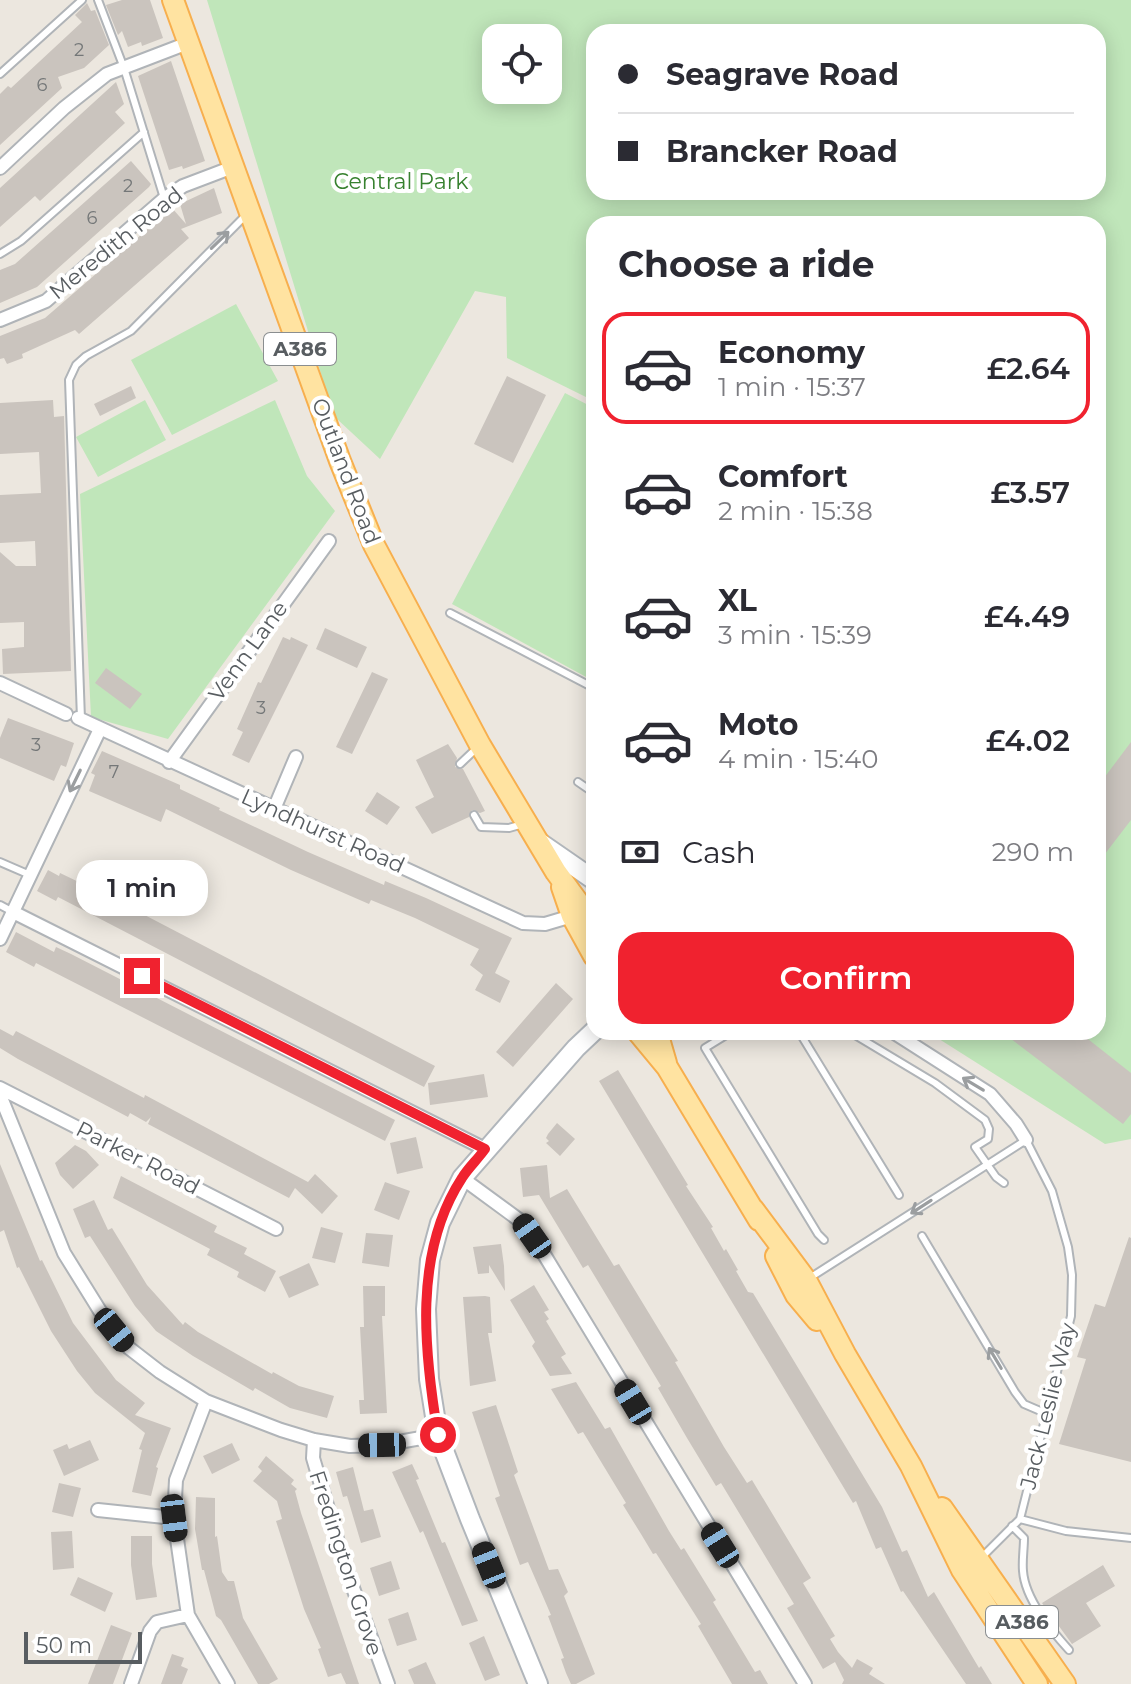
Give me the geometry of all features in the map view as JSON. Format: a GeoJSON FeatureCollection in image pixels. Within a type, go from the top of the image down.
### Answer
{"type":"FeatureCollection","features":[{"type":"Feature","properties":{"kind":"main road","name":"Outland Road"},"geometry":{"type":"LineString","coordinates":[[173,0],[340,461],[374,545],[480,745],[556,872],[586,913]]}},
{"type":"Feature","properties":{"kind":"main road","name":"Outland Road"},"geometry":{"type":"LineString","coordinates":[[556,872],[572,916],[586,941]]}},
{"type":"Feature","properties":{"kind":"main road","name":"A386"},"geometry":{"type":"LineString","coordinates":[[645,1040],[667,1067],[845,1354],[911,1466],[962,1570],[1037,1684]]}},
{"type":"Feature","properties":{"kind":"main road","name":"A386"},"geometry":{"type":"LineString","coordinates":[[659,1040],[667,1067]]}},
{"type":"Feature","properties":{"kind":"main road","name":"A386"},"geometry":{"type":"LineString","coordinates":[[911,1466],[980,1559],[1065,1684]]}},
{"type":"Feature","properties":{"kind":"street"},"geometry":{"type":"LineString","coordinates":[[0,168],[107,74],[188,43]]}},
{"type":"Feature","properties":{"kind":"street","name":"Meredith Road"},"geometry":{"type":"LineString","coordinates":[[0,320],[46,301],[183,186],[233,167]]}},
{"type":"Feature","properties":{"kind":"street","name":"Venn Lane"},"geometry":{"type":"LineString","coordinates":[[169,762],[329,541]]}},
{"type":"Feature","properties":{"kind":"street","name":"Lyndhurst Road"},"geometry":{"type":"LineString","coordinates":[[0,683],[523,923],[545,924],[572,916]]}},
{"type":"Feature","properties":{"kind":"street"},"geometry":{"type":"LineString","coordinates":[[0,939],[100,729]]}},
{"type":"Feature","properties":{"kind":"street"},"geometry":{"type":"LineString","coordinates":[[274,809],[296,757]]}},
{"type":"Feature","properties":{"kind":"street"},"geometry":{"type":"LineString","coordinates":[[539,842],[586,874]]}},
{"type":"Feature","properties":{"kind":"street"},"geometry":{"type":"LineString","coordinates":[[13,912],[485,1149]]}},
{"type":"Feature","properties":{"kind":"street"},"geometry":{"type":"LineString","coordinates":[[538,1684],[438,1435],[429,1379],[426,1309],[430,1260],[440,1223],[462,1178],[586,1039]]}},
{"type":"Feature","properties":{"kind":"street","name":"Jack Leslie Way"},"geometry":{"type":"LineString","coordinates":[[906,1040],[990,1094],[1026,1140]]}},
{"type":"Feature","properties":{"kind":"street","name":"Parker Road"},"geometry":{"type":"LineString","coordinates":[[0,1088],[276,1229]]}},
{"type":"Feature","properties":{"kind":"street"},"geometry":{"type":"LineString","coordinates":[[0,1095],[64,1253],[100,1311],[129,1348],[206,1401],[314,1440],[350,1446],[382,1445],[438,1435]]}},
{"type":"Feature","properties":{"kind":"street"},"geometry":{"type":"LineString","coordinates":[[462,1178],[522,1222],[542,1251],[805,1684]]}},
{"type":"Feature","properties":{"kind":"street"},"geometry":{"type":"LineString","coordinates":[[206,1401],[176,1480],[174,1518],[188,1615],[228,1684]]}},
{"type":"Feature","properties":{"kind":"street","name":"Fredington Grove"},"geometry":{"type":"LineString","coordinates":[[314,1440],[313,1458],[345,1566],[388,1684]]}},
{"type":"Feature","properties":{"kind":"street"},"geometry":{"type":"LineString","coordinates":[[98,1510],[174,1518]]}},
{"type":"Feature","properties":{"kind":"street"},"geometry":{"type":"LineString","coordinates":[[131,1684],[150,1631],[157,1622],[188,1615]]}},
{"type":"Feature","properties":{"kind":"lane"},"geometry":{"type":"LineString","coordinates":[[0,74],[82,0]]}},
{"type":"Feature","properties":{"kind":"lane"},"geometry":{"type":"LineString","coordinates":[[98,0],[124,68],[165,198]]}},
{"type":"Feature","properties":{"kind":"lane"},"geometry":{"type":"LineString","coordinates":[[0,254],[21,241],[144,132]]}},
{"type":"Feature","properties":{"kind":"lane"},"geometry":{"type":"LineString","coordinates":[[75,717],[69,380],[76,365],[86,356],[131,331],[250,211]]}},
{"type":"Feature","properties":{"kind":"lane"},"geometry":{"type":"LineString","coordinates":[[450,613],[586,684]]}},
{"type":"Feature","properties":{"kind":"lane"},"geometry":{"type":"LineString","coordinates":[[460,764],[480,745]]}},
{"type":"Feature","properties":{"kind":"lane"},"geometry":{"type":"LineString","coordinates":[[578,782],[586,788]]}},
{"type":"Feature","properties":{"kind":"lane"},"geometry":{"type":"LineString","coordinates":[[474,815],[481,827],[509,828],[526,823]]}},
{"type":"Feature","properties":{"kind":"lane"},"geometry":{"type":"LineString","coordinates":[[0,862],[30,875]]}},
{"type":"Feature","properties":{"kind":"lane"},"geometry":{"type":"LineString","coordinates":[[0,905],[13,912]]}},
{"type":"Feature","properties":{"kind":"lane"},"geometry":{"type":"LineString","coordinates":[[718,1040],[705,1048],[824,1240]]}},
{"type":"Feature","properties":{"kind":"lane"},"geometry":{"type":"LineString","coordinates":[[804,1040],[899,1195]]}},
{"type":"Feature","properties":{"kind":"lane"},"geometry":{"type":"LineString","coordinates":[[863,1040],[935,1083],[985,1120],[989,1129],[988,1139],[975,1147],[1004,1183]]}},
{"type":"Feature","properties":{"kind":"lane"},"geometry":{"type":"LineString","coordinates":[[800,1285],[1026,1140]]}},
{"type":"Feature","properties":{"kind":"lane","name":"Jack Leslie Way"},"geometry":{"type":"LineString","coordinates":[[1020,1519],[1071,1316],[1072,1275],[1068,1247],[1052,1191],[1026,1140]]}},
{"type":"Feature","properties":{"kind":"lane"},"geometry":{"type":"LineString","coordinates":[[922,1236],[1015,1392],[1024,1404],[1045,1413]]}},
{"type":"Feature","properties":{"kind":"lane"},"geometry":{"type":"LineString","coordinates":[[962,1570],[980,1559],[1020,1519],[1096,1536],[1131,1538]]}},
{"type":"Feature","properties":{"kind":"lane"},"geometry":{"type":"LineString","coordinates":[[1012,1526],[1024,1538],[1023,1574],[1031,1595],[1055,1635],[1069,1650]]}},
{"type":"Feature","properties":{"kind":"green space","name":"Central Park"},"geometry":{"type":"Polygon","coordinates":[[[207,0],[1131,0],[1131,1139],[1105,1144],[941,1040],[1106,1040],[1106,216],[586,216],[586,397],[507,358],[506,297],[475,291],[380,459],[337,419],[329,400],[207,0]]]}},
{"type":"Feature","properties":{"kind":"green space"},"geometry":{"type":"Polygon","coordinates":[[[236,304],[278,381],[172,435],[131,360],[236,304]]]}},
{"type":"Feature","properties":{"kind":"green space"},"geometry":{"type":"Polygon","coordinates":[[[565,393],[586,404],[586,677],[452,604],[565,393]]]}},
{"type":"Feature","properties":{"kind":"green space"},"geometry":{"type":"Polygon","coordinates":[[[145,400],[166,440],[98,477],[76,437],[145,400]]]}},
{"type":"Feature","properties":{"kind":"green space"},"geometry":{"type":"Polygon","coordinates":[[[275,400],[307,476],[335,511],[168,739],[91,717],[80,494],[275,400]]]}},
{"type":"Feature","properties":{"kind":"building"},"geometry":{"type":"Polygon","coordinates":[[[122,0],[150,0],[163,38],[142,46],[141,42],[128,47],[122,31],[118,35],[106,5],[122,0]]]}},
{"type":"Feature","properties":{"kind":"building"},"geometry":{"type":"Polygon","coordinates":[[[87,3],[91,11],[95,10],[109,45],[84,68],[58,77],[62,88],[0,145],[0,94],[8,86],[11,88],[82,22],[75,15],[87,3]]]}},
{"type":"Feature","properties":{"kind":"building"},"geometry":{"type":"Polygon","coordinates":[[[171,61],[205,161],[183,169],[182,166],[169,170],[138,76],[171,61]]]}},
{"type":"Feature","properties":{"kind":"building"},"geometry":{"type":"Polygon","coordinates":[[[116,82],[124,104],[115,112],[125,123],[40,201],[35,196],[0,227],[0,188],[116,82]]]}},
{"type":"Feature","properties":{"kind":"building"},"geometry":{"type":"Polygon","coordinates":[[[131,161],[151,184],[149,187],[37,287],[0,303],[0,270],[15,264],[131,161]]]}},
{"type":"Feature","properties":{"kind":"building"},"geometry":{"type":"Polygon","coordinates":[[[214,188],[222,213],[181,229],[189,238],[79,334],[75,330],[7,364],[4,358],[0,359],[0,336],[45,318],[172,208],[186,224],[180,204],[214,188]]]}},
{"type":"Feature","properties":{"kind":"building"},"geometry":{"type":"Polygon","coordinates":[[[507,376],[546,395],[513,463],[474,444],[507,376]]]}},
{"type":"Feature","properties":{"kind":"building"},"geometry":{"type":"Polygon","coordinates":[[[131,386],[136,398],[100,416],[94,404],[131,386]]]}},
{"type":"Feature","properties":{"kind":"building"},"geometry":{"type":"Polygon","coordinates":[[[53,400],[54,417],[64,416],[71,671],[3,674],[2,649],[24,647],[24,622],[0,623],[0,552],[16,566],[36,566],[35,541],[0,543],[0,495],[41,493],[39,452],[0,454],[0,403],[53,400]]]}},
{"type":"Feature","properties":{"kind":"building"},"geometry":{"type":"Polygon","coordinates":[[[325,628],[367,647],[357,668],[316,649],[325,628]]]}},
{"type":"Feature","properties":{"kind":"building"},"geometry":{"type":"Polygon","coordinates":[[[283,637],[290,640],[291,637],[308,645],[249,763],[232,755],[243,732],[237,729],[283,637]]]}},
{"type":"Feature","properties":{"kind":"building"},"geometry":{"type":"Polygon","coordinates":[[[106,668],[142,694],[130,709],[95,683],[106,668]]]}},
{"type":"Feature","properties":{"kind":"building"},"geometry":{"type":"Polygon","coordinates":[[[372,672],[388,679],[352,754],[336,747],[372,672]]]}},
{"type":"Feature","properties":{"kind":"building"},"geometry":{"type":"Polygon","coordinates":[[[8,718],[74,743],[66,767],[61,765],[54,781],[0,758],[0,738],[8,718]]]}},
{"type":"Feature","properties":{"kind":"building"},"geometry":{"type":"Polygon","coordinates":[[[1131,742],[1131,820],[1106,853],[1106,775],[1131,742]]]}},
{"type":"Feature","properties":{"kind":"building"},"geometry":{"type":"Polygon","coordinates":[[[448,744],[457,758],[455,767],[463,769],[485,811],[472,810],[469,817],[432,834],[415,807],[434,797],[416,760],[448,744]]]}},
{"type":"Feature","properties":{"kind":"building"},"geometry":{"type":"Polygon","coordinates":[[[102,751],[180,785],[180,789],[219,810],[308,852],[384,885],[385,881],[426,898],[512,938],[495,973],[510,981],[500,1003],[475,990],[483,975],[470,965],[479,949],[415,918],[371,900],[369,904],[291,870],[166,809],[161,822],[89,791],[95,775],[91,773],[102,751]]]}},
{"type":"Feature","properties":{"kind":"building"},"geometry":{"type":"Polygon","coordinates":[[[377,792],[400,807],[387,825],[365,811],[377,792]]]}},
{"type":"Feature","properties":{"kind":"building"},"geometry":{"type":"Polygon","coordinates":[[[48,870],[112,898],[435,1066],[424,1087],[58,897],[56,901],[37,891],[48,870]]]}},
{"type":"Feature","properties":{"kind":"building"},"geometry":{"type":"Polygon","coordinates":[[[16,932],[54,952],[56,947],[71,954],[395,1120],[385,1141],[36,963],[34,967],[6,952],[16,932]]]}},
{"type":"Feature","properties":{"kind":"building"},"geometry":{"type":"Polygon","coordinates":[[[556,983],[573,999],[513,1067],[496,1052],[556,983]]]}},
{"type":"Feature","properties":{"kind":"building"},"geometry":{"type":"Polygon","coordinates":[[[0,1029],[13,1036],[16,1031],[144,1098],[145,1095],[308,1182],[315,1174],[338,1196],[322,1214],[295,1188],[289,1198],[148,1124],[151,1117],[146,1122],[130,1113],[128,1117],[18,1059],[0,1048],[0,1029]]]}},
{"type":"Feature","properties":{"kind":"building"},"geometry":{"type":"Polygon","coordinates":[[[1013,1040],[1089,1040],[1131,1073],[1131,1114],[1123,1124],[1013,1040]]]}},
{"type":"Feature","properties":{"kind":"building"},"geometry":{"type":"Polygon","coordinates":[[[618,1070],[713,1227],[724,1251],[726,1249],[748,1292],[753,1293],[882,1507],[902,1552],[907,1550],[928,1597],[934,1592],[979,1668],[981,1666],[992,1684],[966,1684],[901,1592],[881,1547],[876,1549],[856,1501],[853,1503],[599,1081],[618,1070]]]}},
{"type":"Feature","properties":{"kind":"building"},"geometry":{"type":"Polygon","coordinates":[[[484,1074],[488,1097],[430,1105],[428,1083],[484,1074]]]}},
{"type":"Feature","properties":{"kind":"building"},"geometry":{"type":"Polygon","coordinates":[[[557,1123],[575,1139],[560,1156],[546,1143],[549,1141],[546,1138],[548,1134],[557,1123]]]}},
{"type":"Feature","properties":{"kind":"building"},"geometry":{"type":"Polygon","coordinates":[[[416,1137],[423,1168],[397,1174],[390,1143],[416,1137]]]}},
{"type":"Feature","properties":{"kind":"building"},"geometry":{"type":"Polygon","coordinates":[[[75,1145],[86,1151],[99,1165],[73,1189],[60,1175],[55,1163],[75,1145]]]}},
{"type":"Feature","properties":{"kind":"building"},"geometry":{"type":"Polygon","coordinates":[[[0,1164],[40,1261],[73,1323],[116,1380],[145,1403],[135,1415],[171,1428],[156,1467],[151,1496],[132,1492],[142,1450],[139,1449],[145,1433],[95,1393],[77,1371],[17,1268],[4,1230],[0,1232],[0,1164]]]}},
{"type":"Feature","properties":{"kind":"building"},"geometry":{"type":"Polygon","coordinates":[[[547,1165],[550,1198],[567,1189],[614,1266],[619,1264],[678,1361],[675,1362],[724,1447],[747,1483],[752,1480],[811,1578],[803,1583],[835,1636],[830,1639],[838,1652],[852,1668],[857,1659],[873,1668],[869,1674],[885,1684],[842,1684],[844,1680],[835,1662],[823,1669],[787,1608],[794,1604],[721,1483],[716,1486],[658,1388],[661,1386],[588,1265],[583,1268],[539,1195],[523,1197],[520,1168],[547,1165]]]}},
{"type":"Feature","properties":{"kind":"building"},"geometry":{"type":"Polygon","coordinates":[[[121,1176],[217,1226],[214,1232],[247,1248],[244,1254],[276,1271],[265,1292],[237,1277],[239,1272],[207,1255],[210,1249],[113,1198],[121,1176]]]}},
{"type":"Feature","properties":{"kind":"building"},"geometry":{"type":"Polygon","coordinates":[[[385,1182],[410,1191],[399,1220],[374,1210],[385,1182]]]}},
{"type":"Feature","properties":{"kind":"building"},"geometry":{"type":"Polygon","coordinates":[[[94,1200],[108,1230],[112,1228],[147,1285],[183,1325],[185,1322],[272,1374],[334,1396],[327,1418],[290,1408],[255,1388],[253,1391],[156,1331],[135,1306],[90,1236],[85,1238],[73,1209],[94,1200]]]}},
{"type":"Feature","properties":{"kind":"building"},"geometry":{"type":"Polygon","coordinates":[[[321,1227],[343,1233],[335,1263],[312,1258],[321,1227]]]}},
{"type":"Feature","properties":{"kind":"building"},"geometry":{"type":"Polygon","coordinates":[[[366,1233],[393,1235],[389,1267],[362,1263],[366,1233]]]}},
{"type":"Feature","properties":{"kind":"building"},"geometry":{"type":"Polygon","coordinates":[[[1129,1237],[1131,1462],[1059,1444],[1086,1359],[1077,1357],[1095,1304],[1105,1307],[1129,1237]]]}},
{"type":"Feature","properties":{"kind":"building"},"geometry":{"type":"Polygon","coordinates":[[[501,1244],[505,1291],[489,1265],[489,1273],[478,1274],[473,1247],[501,1244]]]}},
{"type":"Feature","properties":{"kind":"building"},"geometry":{"type":"Polygon","coordinates":[[[309,1263],[319,1285],[289,1298],[279,1277],[309,1263]]]}},
{"type":"Feature","properties":{"kind":"building"},"geometry":{"type":"Polygon","coordinates":[[[534,1285],[549,1310],[544,1312],[549,1319],[546,1321],[566,1354],[561,1357],[572,1374],[550,1376],[532,1346],[535,1342],[510,1300],[534,1285]]]}},
{"type":"Feature","properties":{"kind":"building"},"geometry":{"type":"Polygon","coordinates":[[[363,1286],[385,1286],[385,1316],[382,1316],[387,1413],[360,1414],[359,1400],[364,1400],[360,1327],[364,1327],[363,1286]]]}},
{"type":"Feature","properties":{"kind":"building"},"geometry":{"type":"Polygon","coordinates":[[[463,1297],[490,1297],[492,1333],[488,1333],[496,1381],[470,1386],[463,1297]]]}},
{"type":"Feature","properties":{"kind":"building"},"geometry":{"type":"Polygon","coordinates":[[[576,1382],[605,1429],[610,1427],[669,1531],[681,1550],[684,1548],[716,1600],[713,1602],[755,1672],[760,1670],[768,1684],[732,1684],[698,1626],[701,1624],[656,1553],[653,1554],[583,1432],[578,1434],[551,1389],[576,1382]]]}},
{"type":"Feature","properties":{"kind":"building"},"geometry":{"type":"Polygon","coordinates":[[[496,1405],[518,1472],[514,1475],[549,1570],[558,1569],[568,1592],[564,1596],[595,1674],[576,1684],[571,1684],[566,1673],[561,1659],[564,1658],[548,1616],[551,1615],[528,1562],[520,1565],[495,1498],[500,1496],[472,1412],[496,1405]]]}},
{"type":"Feature","properties":{"kind":"building"},"geometry":{"type":"Polygon","coordinates":[[[90,1440],[99,1460],[64,1476],[53,1450],[67,1444],[69,1449],[90,1440]]]}},
{"type":"Feature","properties":{"kind":"building"},"geometry":{"type":"Polygon","coordinates":[[[232,1443],[240,1460],[212,1474],[203,1456],[232,1443]]]}},
{"type":"Feature","properties":{"kind":"building"},"geometry":{"type":"Polygon","coordinates":[[[266,1456],[294,1480],[291,1484],[297,1489],[301,1513],[359,1684],[346,1684],[341,1673],[328,1677],[318,1649],[321,1648],[304,1609],[276,1521],[282,1519],[277,1501],[253,1481],[262,1471],[258,1467],[266,1456]]]}},
{"type":"Feature","properties":{"kind":"building"},"geometry":{"type":"Polygon","coordinates":[[[412,1464],[442,1543],[445,1542],[478,1621],[462,1626],[423,1531],[420,1533],[392,1472],[412,1464]]]}},
{"type":"Feature","properties":{"kind":"building"},"geometry":{"type":"Polygon","coordinates":[[[353,1467],[364,1511],[373,1509],[381,1537],[361,1543],[347,1496],[343,1497],[336,1472],[353,1467]]]}},
{"type":"Feature","properties":{"kind":"building"},"geometry":{"type":"Polygon","coordinates":[[[59,1483],[81,1488],[73,1517],[52,1512],[59,1483]]]}},
{"type":"Feature","properties":{"kind":"building"},"geometry":{"type":"Polygon","coordinates":[[[196,1497],[215,1498],[215,1537],[222,1572],[228,1581],[234,1581],[243,1618],[278,1679],[269,1684],[258,1684],[216,1616],[202,1570],[195,1529],[196,1497]]]}},
{"type":"Feature","properties":{"kind":"building"},"geometry":{"type":"Polygon","coordinates":[[[72,1531],[74,1568],[53,1570],[51,1532],[72,1531]]]}},
{"type":"Feature","properties":{"kind":"building"},"geometry":{"type":"Polygon","coordinates":[[[131,1536],[152,1536],[157,1597],[136,1600],[131,1536]]]}},
{"type":"Feature","properties":{"kind":"building"},"geometry":{"type":"Polygon","coordinates":[[[391,1561],[400,1589],[379,1596],[370,1568],[391,1561]]]}},
{"type":"Feature","properties":{"kind":"building"},"geometry":{"type":"Polygon","coordinates":[[[1103,1565],[1115,1586],[1086,1603],[1101,1626],[1072,1644],[1042,1603],[1103,1565]]]}},
{"type":"Feature","properties":{"kind":"building"},"geometry":{"type":"Polygon","coordinates":[[[78,1577],[113,1593],[105,1612],[70,1595],[78,1577]]]}},
{"type":"Feature","properties":{"kind":"building"},"geometry":{"type":"Polygon","coordinates":[[[408,1612],[417,1640],[397,1646],[388,1619],[408,1612]]]}},
{"type":"Feature","properties":{"kind":"building"},"geometry":{"type":"Polygon","coordinates":[[[111,1625],[132,1633],[113,1684],[88,1684],[111,1625]]]}},
{"type":"Feature","properties":{"kind":"building"},"geometry":{"type":"Polygon","coordinates":[[[484,1636],[500,1675],[485,1681],[469,1643],[484,1636]]]}},
{"type":"Feature","properties":{"kind":"building"},"geometry":{"type":"Polygon","coordinates":[[[172,1654],[184,1658],[181,1666],[188,1669],[182,1684],[161,1684],[172,1654]]]}},
{"type":"Feature","properties":{"kind":"building"},"geometry":{"type":"Polygon","coordinates":[[[426,1662],[436,1684],[414,1684],[408,1670],[426,1662]]]}},
{"type":"Feature","properties":{"kind":"route"},"geometry":{"type":"LineString","coordinates":[[142,976],[485,1149],[462,1178],[440,1223],[430,1260],[426,1309],[429,1379],[438,1435]]}}]}
